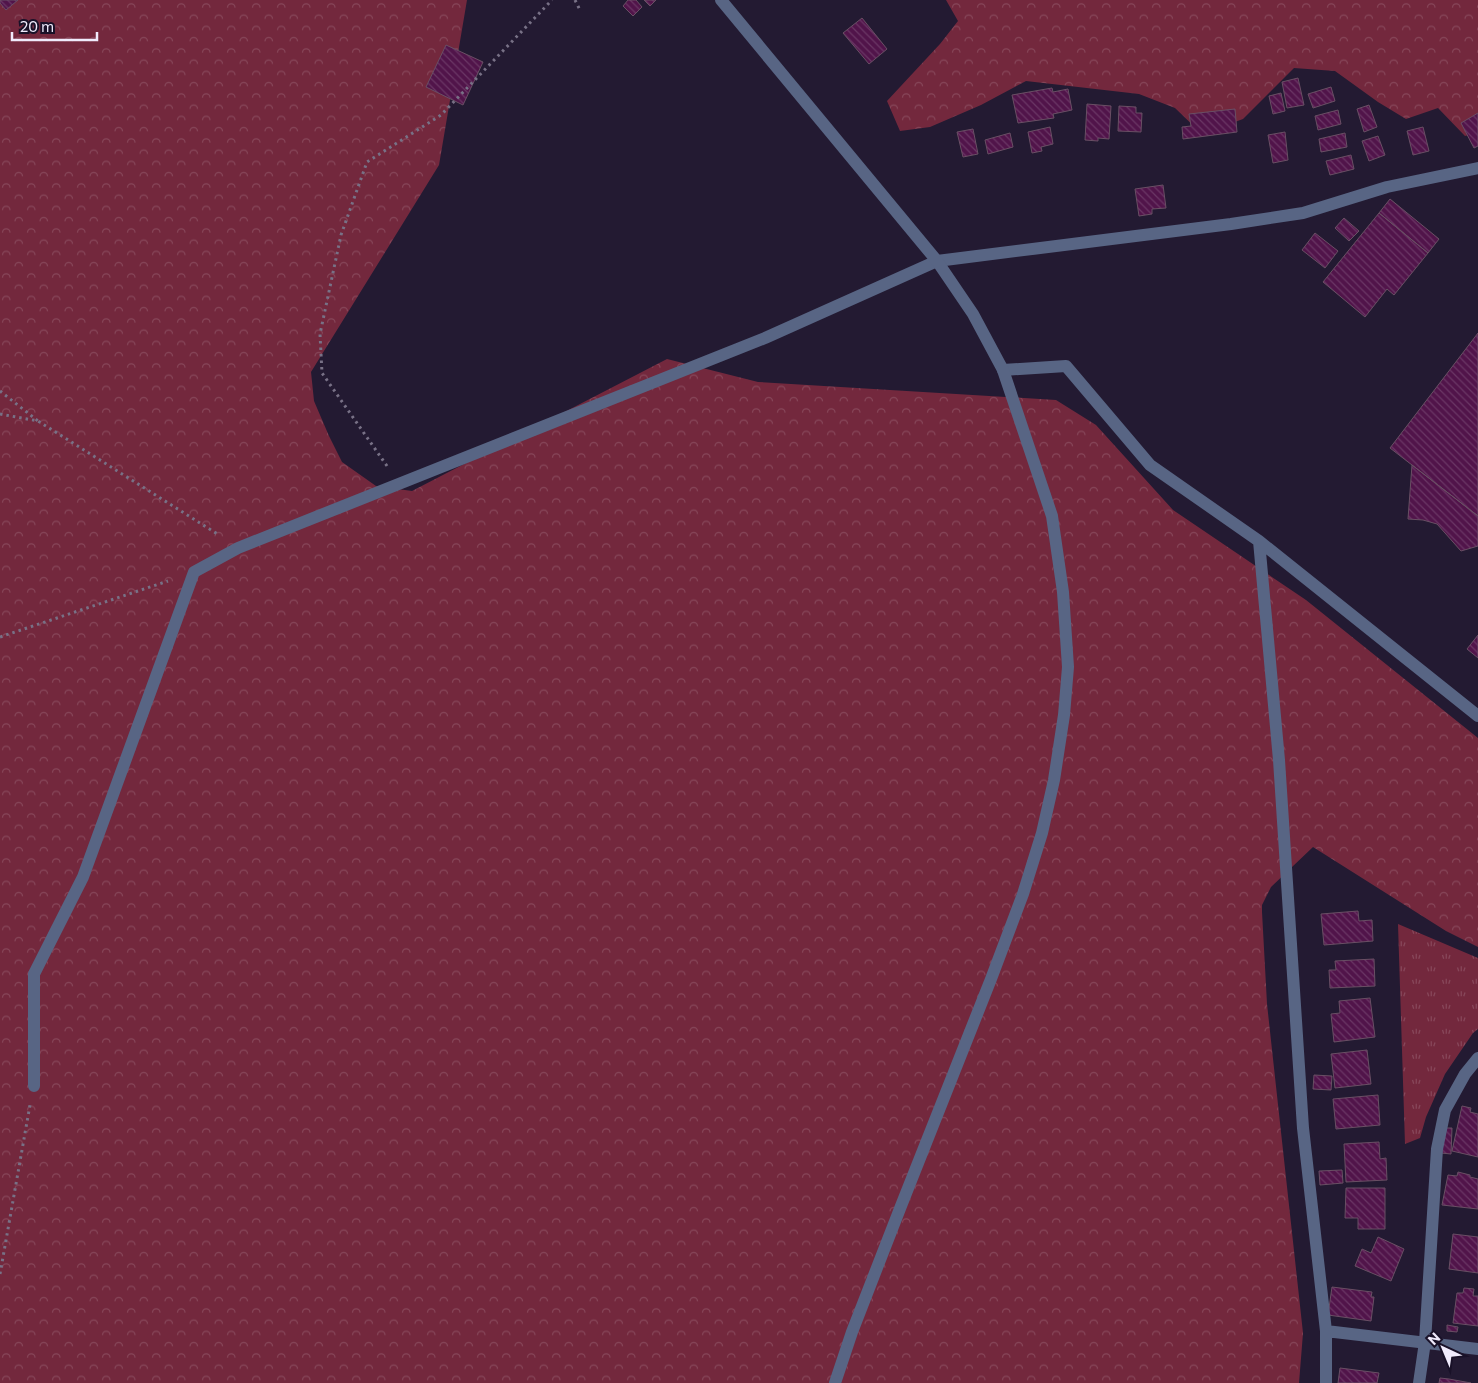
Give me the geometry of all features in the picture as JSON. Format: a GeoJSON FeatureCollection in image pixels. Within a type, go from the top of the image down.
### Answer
{"type":"FeatureCollection","features":[{"type":"Feature","properties":{"kind":"street"},"geometry":{"type":"LineString","coordinates":[[721,0],[937,261],[973,314],[1003,370],[1052,516],[1063,592],[1068,668],[1064,715],[1054,780],[1042,833],[1023,894],[852,1332],[835,1383]]}},
{"type":"Feature","properties":{"kind":"street"},"geometry":{"type":"LineString","coordinates":[[34,1086],[34,974],[83,877],[194,572],[238,548],[765,338],[937,261],[1232,224],[1302,213],[1387,187],[1478,168]]}},
{"type":"Feature","properties":{"kind":"street"},"geometry":{"type":"LineString","coordinates":[[1003,370],[1066,366],[1150,465],[1259,540],[1478,716]]}},
{"type":"Feature","properties":{"kind":"street"},"geometry":{"type":"LineString","coordinates":[[1259,540],[1280,770],[1303,1128],[1326,1331],[1326,1383]]}},
{"type":"Feature","properties":{"kind":"street"},"geometry":{"type":"LineString","coordinates":[[1419,1383],[1425,1342],[1437,1149],[1444,1110],[1465,1074],[1478,1058]]}},
{"type":"Feature","properties":{"kind":"street"},"geometry":{"type":"LineString","coordinates":[[1326,1331],[1478,1349]]}},
{"type":"Feature","properties":{"kind":"path"},"geometry":{"type":"LineString","coordinates":[[399,483],[322,373],[320,334],[341,235],[368,162],[441,115],[552,0]]}},
{"type":"Feature","properties":{"kind":"path"},"geometry":{"type":"LineString","coordinates":[[575,0],[580,10]]}},
{"type":"Feature","properties":{"kind":"path"},"geometry":{"type":"LineString","coordinates":[[0,391],[38,421],[238,548]]}},
{"type":"Feature","properties":{"kind":"path"},"geometry":{"type":"LineString","coordinates":[[0,414],[38,421]]}},
{"type":"Feature","properties":{"kind":"path"},"geometry":{"type":"LineString","coordinates":[[0,636],[194,572]]}},
{"type":"Feature","properties":{"kind":"path"},"geometry":{"type":"LineString","coordinates":[[0,1274],[34,1086]]}},
{"type":"Feature","properties":{"kind":"green space"},"geometry":{"type":"Polygon","coordinates":[[[0,0],[467,0],[439,165],[311,372],[314,401],[342,462],[376,486],[412,491],[667,359],[758,382],[1056,400],[1096,425],[1173,510],[1306,600],[1478,738],[1478,947],[1446,931],[1313,847],[1271,887],[1262,905],[1267,1004],[1303,1333],[1299,1383],[0,1383],[0,0]]]}},
{"type":"Feature","properties":{"kind":"green space"},"geometry":{"type":"Polygon","coordinates":[[[946,0],[1478,0],[1478,133],[1465,136],[1438,108],[1406,119],[1378,102],[1335,71],[1294,68],[1243,119],[1202,134],[1175,108],[1139,94],[1026,81],[981,105],[930,127],[900,131],[887,101],[940,44],[958,21],[946,0]]]}},
{"type":"Feature","properties":{"kind":"green space"},"geometry":{"type":"Polygon","coordinates":[[[1398,924],[1478,958],[1478,1029],[1473,1033],[1445,1074],[1426,1117],[1420,1138],[1405,1144],[1398,924]]]}},
{"type":"Feature","properties":{"kind":"building"},"geometry":{"type":"Polygon","coordinates":[[[0,0],[18,0],[6,10],[0,3],[0,0]]]}},
{"type":"Feature","properties":{"kind":"building"},"geometry":{"type":"Polygon","coordinates":[[[628,0],[636,0],[642,7],[633,16],[623,6],[628,0]]]}},
{"type":"Feature","properties":{"kind":"building"},"geometry":{"type":"Polygon","coordinates":[[[644,0],[656,0],[650,6],[644,0]]]}},
{"type":"Feature","properties":{"kind":"building"},"geometry":{"type":"Polygon","coordinates":[[[862,18],[887,49],[869,64],[843,33],[862,18]]]}},
{"type":"Feature","properties":{"kind":"building"},"geometry":{"type":"Polygon","coordinates":[[[446,45],[483,62],[463,105],[426,87],[446,45]]]}},
{"type":"Feature","properties":{"kind":"building"},"geometry":{"type":"Polygon","coordinates":[[[1298,78],[1304,105],[1287,108],[1282,82],[1298,78]]]}},
{"type":"Feature","properties":{"kind":"building"},"geometry":{"type":"Polygon","coordinates":[[[1331,87],[1335,101],[1313,108],[1308,94],[1331,87]]]}},
{"type":"Feature","properties":{"kind":"building"},"geometry":{"type":"Polygon","coordinates":[[[1052,88],[1053,92],[1068,89],[1072,110],[1053,114],[1054,118],[1018,123],[1012,95],[1052,88]]]}},
{"type":"Feature","properties":{"kind":"building"},"geometry":{"type":"Polygon","coordinates":[[[1281,93],[1285,111],[1273,114],[1269,96],[1281,93]]]}},
{"type":"Feature","properties":{"kind":"building"},"geometry":{"type":"Polygon","coordinates":[[[1087,104],[1111,106],[1109,139],[1098,138],[1098,141],[1085,140],[1087,104]]]}},
{"type":"Feature","properties":{"kind":"building"},"geometry":{"type":"Polygon","coordinates":[[[1369,105],[1377,127],[1364,132],[1357,109],[1369,105]]]}},
{"type":"Feature","properties":{"kind":"building"},"geometry":{"type":"Polygon","coordinates":[[[1119,106],[1136,107],[1136,113],[1142,113],[1141,132],[1118,131],[1119,106]]]}},
{"type":"Feature","properties":{"kind":"building"},"geometry":{"type":"Polygon","coordinates":[[[1235,109],[1237,132],[1183,139],[1182,127],[1191,126],[1189,114],[1235,109]]]}},
{"type":"Feature","properties":{"kind":"building"},"geometry":{"type":"Polygon","coordinates":[[[1338,110],[1341,124],[1318,130],[1315,116],[1338,110]]]}},
{"type":"Feature","properties":{"kind":"building"},"geometry":{"type":"Polygon","coordinates":[[[1478,113],[1478,146],[1474,148],[1461,123],[1478,113]]]}},
{"type":"Feature","properties":{"kind":"building"},"geometry":{"type":"Polygon","coordinates":[[[1050,127],[1053,144],[1041,147],[1042,151],[1032,153],[1028,132],[1050,127]]]}},
{"type":"Feature","properties":{"kind":"building"},"geometry":{"type":"Polygon","coordinates":[[[1423,127],[1429,151],[1413,155],[1407,131],[1423,127]]]}},
{"type":"Feature","properties":{"kind":"building"},"geometry":{"type":"Polygon","coordinates":[[[973,129],[978,154],[963,157],[957,132],[973,129]]]}},
{"type":"Feature","properties":{"kind":"building"},"geometry":{"type":"Polygon","coordinates":[[[1285,132],[1288,160],[1273,163],[1268,135],[1285,132]]]}},
{"type":"Feature","properties":{"kind":"building"},"geometry":{"type":"Polygon","coordinates":[[[1010,133],[1013,147],[988,154],[985,140],[1010,133]]]}},
{"type":"Feature","properties":{"kind":"building"},"geometry":{"type":"Polygon","coordinates":[[[1345,133],[1347,147],[1321,152],[1319,139],[1345,133]]]}},
{"type":"Feature","properties":{"kind":"building"},"geometry":{"type":"Polygon","coordinates":[[[1378,136],[1385,155],[1369,161],[1362,141],[1378,136]]]}},
{"type":"Feature","properties":{"kind":"building"},"geometry":{"type":"Polygon","coordinates":[[[1351,155],[1354,169],[1330,175],[1326,161],[1351,155]]]}},
{"type":"Feature","properties":{"kind":"building"},"geometry":{"type":"Polygon","coordinates":[[[1163,185],[1166,208],[1152,209],[1152,214],[1139,216],[1135,189],[1163,185]]]}},
{"type":"Feature","properties":{"kind":"building"},"geometry":{"type":"Polygon","coordinates":[[[1390,199],[1439,239],[1428,253],[1379,213],[1390,199]]]}},
{"type":"Feature","properties":{"kind":"building"},"geometry":{"type":"Polygon","coordinates":[[[1379,213],[1428,253],[1394,295],[1387,289],[1365,317],[1323,282],[1379,213]]]}},
{"type":"Feature","properties":{"kind":"building"},"geometry":{"type":"Polygon","coordinates":[[[1344,218],[1359,231],[1349,241],[1335,228],[1344,218]]]}},
{"type":"Feature","properties":{"kind":"building"},"geometry":{"type":"Polygon","coordinates":[[[1315,233],[1338,251],[1325,268],[1302,250],[1315,233]]]}},
{"type":"Feature","properties":{"kind":"building"},"geometry":{"type":"Polygon","coordinates":[[[1478,333],[1478,516],[1390,448],[1478,333]]]}},
{"type":"Feature","properties":{"kind":"building"},"geometry":{"type":"Polygon","coordinates":[[[1412,465],[1478,516],[1478,546],[1461,551],[1437,524],[1423,520],[1408,519],[1412,465]]]}},
{"type":"Feature","properties":{"kind":"building"},"geometry":{"type":"Polygon","coordinates":[[[1478,635],[1478,658],[1467,649],[1478,635]]]}},
{"type":"Feature","properties":{"kind":"building"},"geometry":{"type":"Polygon","coordinates":[[[1358,911],[1359,921],[1372,920],[1373,941],[1324,945],[1321,914],[1358,911]]]}},
{"type":"Feature","properties":{"kind":"building"},"geometry":{"type":"Polygon","coordinates":[[[1374,959],[1375,986],[1330,988],[1329,970],[1336,970],[1335,961],[1374,959]]]}},
{"type":"Feature","properties":{"kind":"building"},"geometry":{"type":"Polygon","coordinates":[[[1370,998],[1375,1037],[1334,1042],[1331,1014],[1340,1013],[1339,1001],[1370,998]]]}},
{"type":"Feature","properties":{"kind":"building"},"geometry":{"type":"Polygon","coordinates":[[[1367,1050],[1371,1084],[1335,1088],[1331,1054],[1367,1050]]]}},
{"type":"Feature","properties":{"kind":"building"},"geometry":{"type":"Polygon","coordinates":[[[1314,1075],[1332,1076],[1331,1090],[1313,1089],[1314,1075]]]}},
{"type":"Feature","properties":{"kind":"building"},"geometry":{"type":"Polygon","coordinates":[[[1378,1095],[1380,1125],[1336,1129],[1333,1099],[1378,1095]]]}},
{"type":"Feature","properties":{"kind":"building"},"geometry":{"type":"Polygon","coordinates":[[[1462,1106],[1471,1108],[1470,1112],[1478,1114],[1478,1157],[1452,1151],[1462,1106]]]}},
{"type":"Feature","properties":{"kind":"building"},"geometry":{"type":"Polygon","coordinates":[[[1442,1128],[1452,1128],[1451,1154],[1441,1153],[1442,1128]]]}},
{"type":"Feature","properties":{"kind":"building"},"geometry":{"type":"Polygon","coordinates":[[[1379,1142],[1380,1159],[1386,1158],[1387,1180],[1346,1182],[1344,1144],[1379,1142]]]}},
{"type":"Feature","properties":{"kind":"building"},"geometry":{"type":"Polygon","coordinates":[[[1342,1170],[1343,1183],[1320,1185],[1319,1171],[1342,1170]]]}},
{"type":"Feature","properties":{"kind":"building"},"geometry":{"type":"Polygon","coordinates":[[[1458,1172],[1478,1179],[1478,1209],[1442,1205],[1448,1175],[1457,1176],[1458,1172]]]}},
{"type":"Feature","properties":{"kind":"building"},"geometry":{"type":"Polygon","coordinates":[[[1346,1188],[1385,1188],[1385,1229],[1358,1229],[1358,1218],[1345,1218],[1346,1188]]]}},
{"type":"Feature","properties":{"kind":"building"},"geometry":{"type":"Polygon","coordinates":[[[1453,1234],[1478,1237],[1478,1273],[1449,1269],[1453,1234]]]}},
{"type":"Feature","properties":{"kind":"building"},"geometry":{"type":"Polygon","coordinates":[[[1378,1237],[1404,1249],[1391,1281],[1355,1266],[1362,1249],[1371,1253],[1378,1237]]]}},
{"type":"Feature","properties":{"kind":"building"},"geometry":{"type":"Polygon","coordinates":[[[1332,1287],[1372,1292],[1371,1297],[1374,1297],[1371,1321],[1328,1315],[1332,1287]]]}},
{"type":"Feature","properties":{"kind":"building"},"geometry":{"type":"Polygon","coordinates":[[[1464,1288],[1474,1289],[1473,1296],[1478,1296],[1478,1326],[1453,1323],[1457,1293],[1463,1293],[1464,1288]]]}},
{"type":"Feature","properties":{"kind":"building"},"geometry":{"type":"Polygon","coordinates":[[[1447,1325],[1458,1327],[1457,1332],[1447,1331],[1447,1325]]]}},
{"type":"Feature","properties":{"kind":"building"},"geometry":{"type":"Polygon","coordinates":[[[1340,1368],[1379,1373],[1377,1383],[1338,1383],[1340,1368]]]}},
{"type":"Feature","properties":{"kind":"building"},"geometry":{"type":"Polygon","coordinates":[[[1440,1378],[1449,1379],[1471,1383],[1439,1383],[1440,1378]]]}}]}
